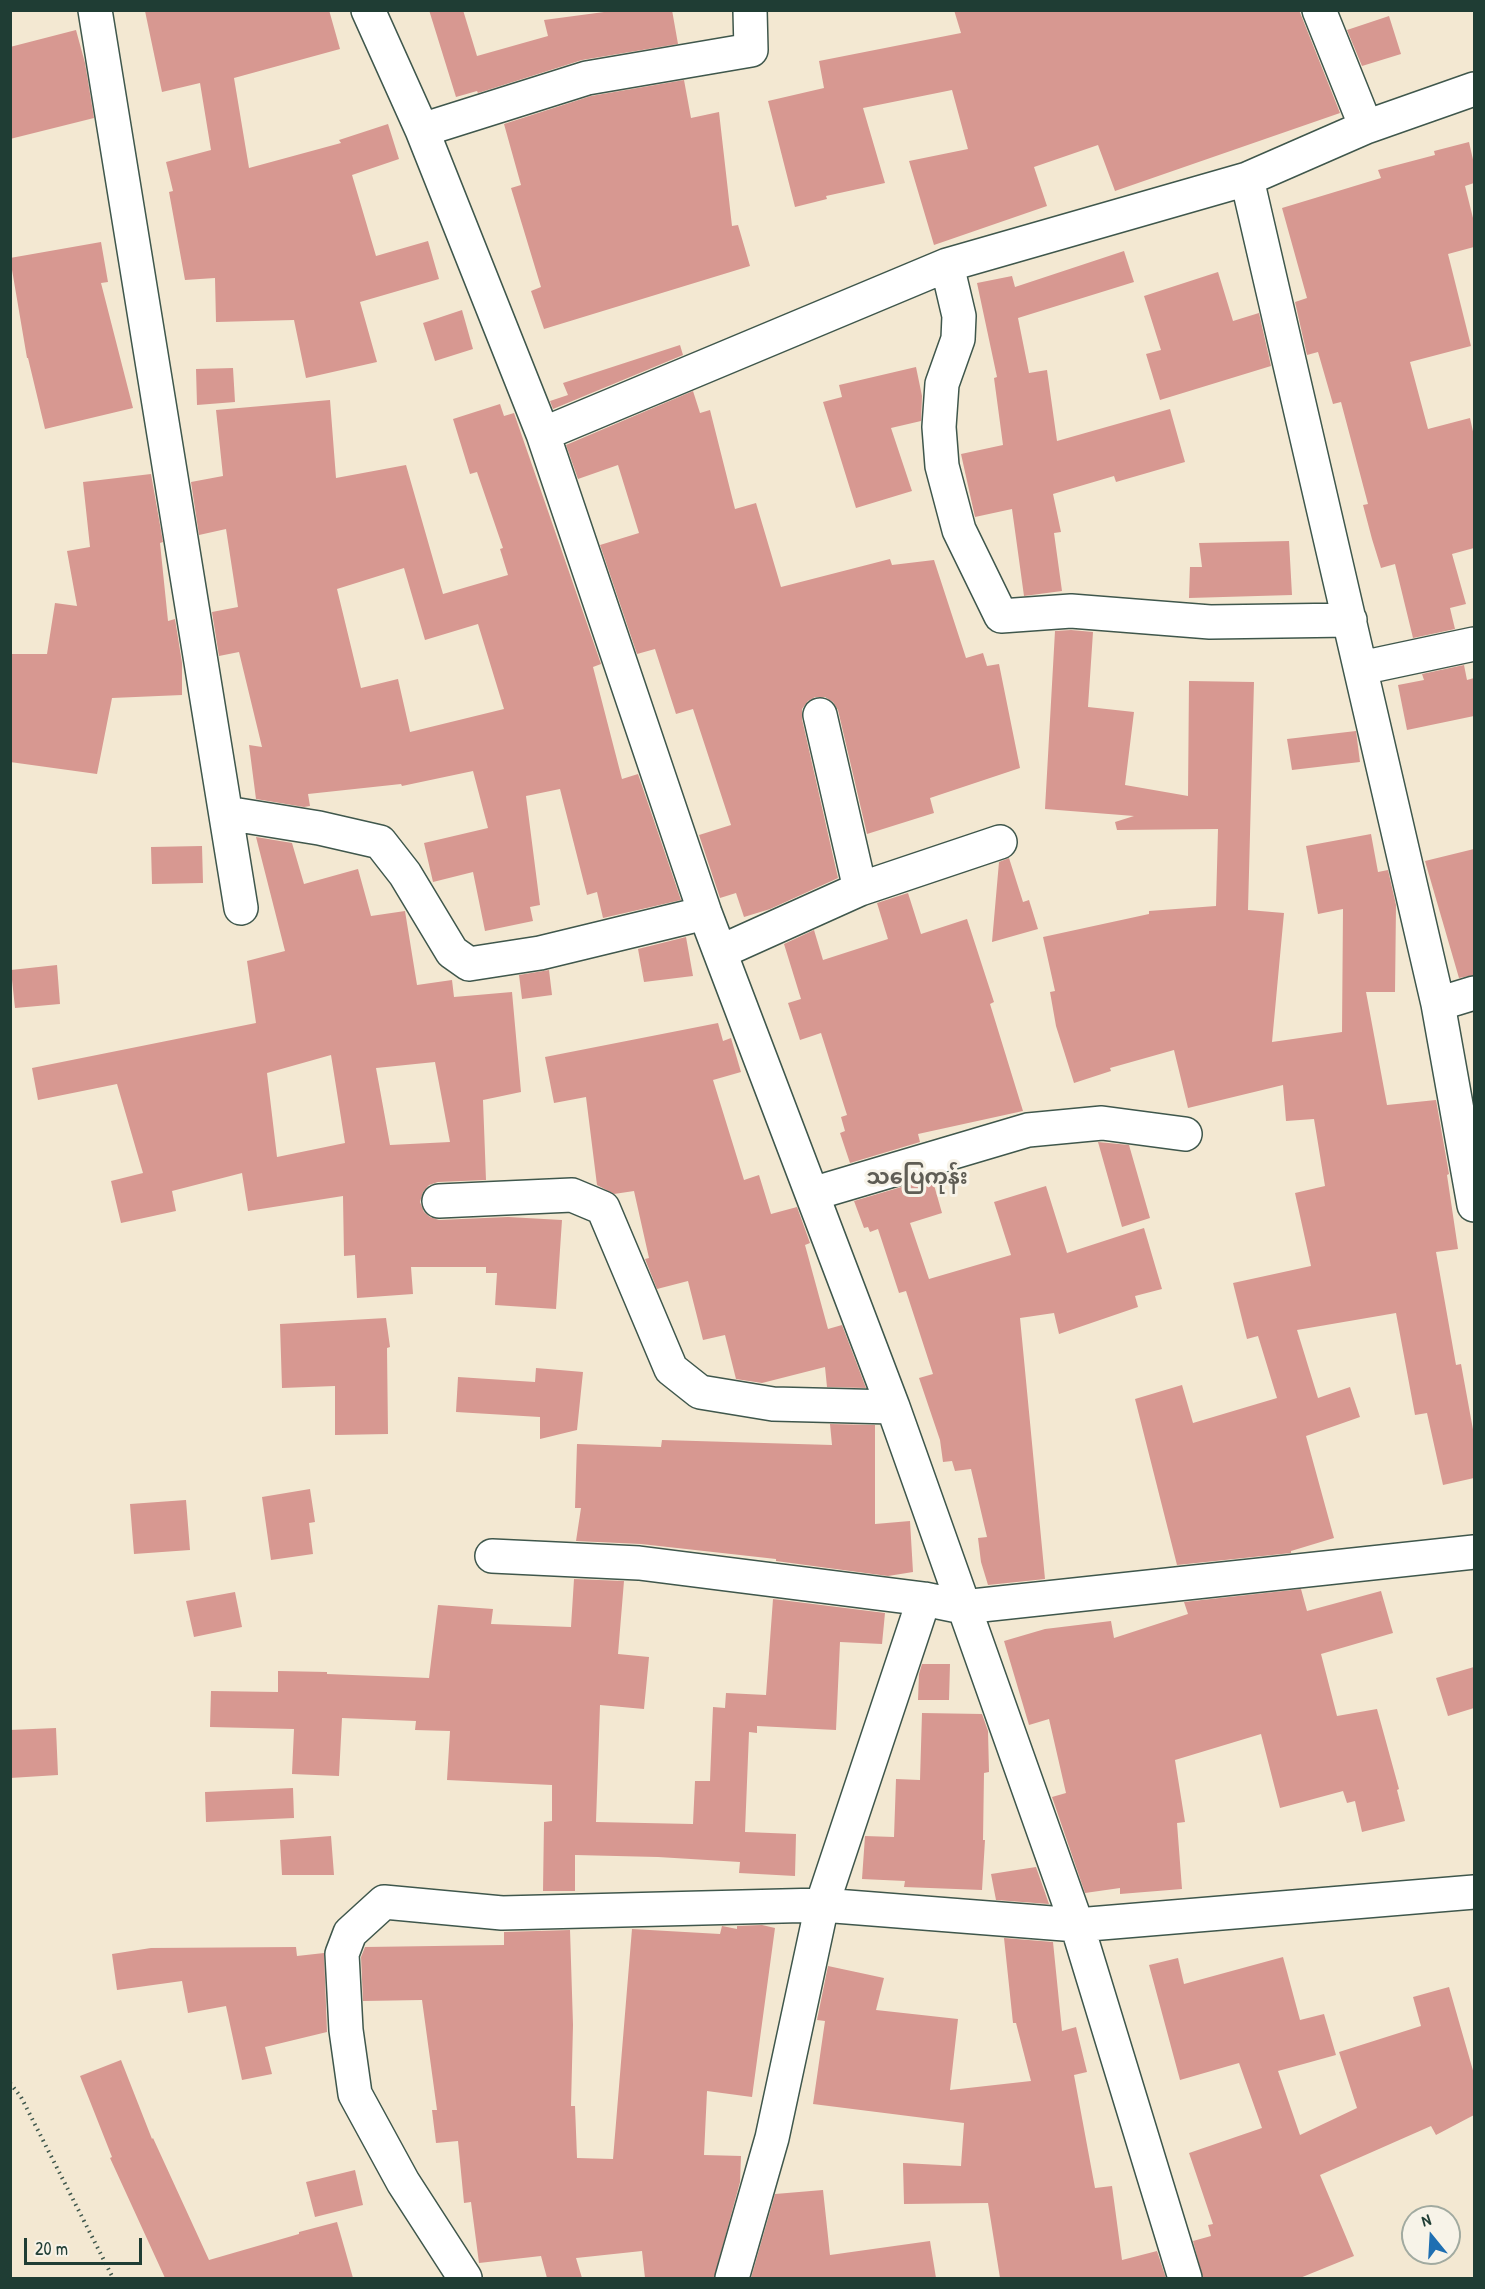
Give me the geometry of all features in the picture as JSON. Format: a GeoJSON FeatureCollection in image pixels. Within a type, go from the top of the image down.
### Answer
{"type":"FeatureCollection","features":[{"type":"Feature","properties":{"kind":"street"},"geometry":{"type":"LineString","coordinates":[[95,10],[241,908]]}},
{"type":"Feature","properties":{"kind":"street"},"geometry":{"type":"LineString","coordinates":[[368,10],[422,130],[543,434],[705,913],[893,1407],[1077,1925],[1185,2278]]}},
{"type":"Feature","properties":{"kind":"street"},"geometry":{"type":"LineString","coordinates":[[422,130],[587,78],[751,50],[750,10]]}},
{"type":"Feature","properties":{"kind":"street"},"geometry":{"type":"LineString","coordinates":[[1319,10],[1366,127]]}},
{"type":"Feature","properties":{"kind":"street"},"geometry":{"type":"LineString","coordinates":[[543,434],[946,265],[1247,179],[1366,127],[1474,89]]}},
{"type":"Feature","properties":{"kind":"street"},"geometry":{"type":"LineString","coordinates":[[1247,179],[1438,1004],[1474,1205]]}},
{"type":"Feature","properties":{"kind":"street"},"geometry":{"type":"LineString","coordinates":[[946,265],[959,316],[958,339],[942,384],[939,427],[942,466],[959,530],[1001,616],[1071,611],[1210,622],[1350,620]]}},
{"type":"Feature","properties":{"kind":"street"},"geometry":{"type":"LineString","coordinates":[[1361,668],[1474,644]]}},
{"type":"Feature","properties":{"kind":"street"},"geometry":{"type":"LineString","coordinates":[[820,715],[860,889]]}},
{"type":"Feature","properties":{"kind":"street"},"geometry":{"type":"LineString","coordinates":[[226,813],[319,828],[380,842],[405,874],[452,952],[469,964],[540,953],[705,913]]}},
{"type":"Feature","properties":{"kind":"street"},"geometry":{"type":"LineString","coordinates":[[720,952],[860,889],[1000,842]]}},
{"type":"Feature","properties":{"kind":"street"},"geometry":{"type":"LineString","coordinates":[[1438,1004],[1474,993]]}},
{"type":"Feature","properties":{"kind":"street"},"geometry":{"type":"LineString","coordinates":[[812,1194],[1028,1130],[1102,1123],[1185,1134]]}},
{"type":"Feature","properties":{"kind":"street"},"geometry":{"type":"LineString","coordinates":[[439,1201],[572,1195],[603,1208],[671,1369],[700,1392],[773,1404],[893,1407]]}},
{"type":"Feature","properties":{"kind":"street"},"geometry":{"type":"LineString","coordinates":[[492,1556],[639,1563],[924,1599],[963,1607],[1474,1552]]}},
{"type":"Feature","properties":{"kind":"street"},"geometry":{"type":"LineString","coordinates":[[732,2278],[772,2138],[822,1905],[924,1599]]}},
{"type":"Feature","properties":{"kind":"street"},"geometry":{"type":"LineString","coordinates":[[465,2278],[403,2182],[356,2094],[346,2030],[342,1954],[350,1933],[384,1902],[502,1913],[822,1905],[1077,1925],[1474,1892]]}},
{"type":"Feature","properties":{"kind":"path"},"geometry":{"type":"LineString","coordinates":[[10,2083],[21,2097],[113,2278]]}},
{"type":"Feature","properties":{"kind":"building"},"geometry":{"type":"Polygon","coordinates":[[[329,10],[340,49],[234,78],[249,168],[341,143],[339,140],[388,124],[399,159],[352,175],[376,256],[428,241],[439,279],[360,302],[377,362],[306,378],[294,320],[216,322],[215,278],[185,280],[169,192],[173,191],[166,162],[211,150],[200,83],[162,92],[145,11],[329,10]]]}},
{"type":"Feature","properties":{"kind":"building"},"geometry":{"type":"Polygon","coordinates":[[[429,10],[463,10],[477,56],[548,36],[544,20],[619,10],[672,10],[678,44],[582,60],[478,93],[477,91],[456,97],[429,10]]]}},
{"type":"Feature","properties":{"kind":"building"},"geometry":{"type":"Polygon","coordinates":[[[954,10],[1299,10],[1340,113],[1115,191],[1098,145],[1034,167],[1047,206],[934,245],[909,161],[968,149],[952,90],[863,108],[885,183],[826,196],[827,199],[795,207],[768,101],[824,88],[819,61],[961,33],[954,10]]]}},
{"type":"Feature","properties":{"kind":"building"},"geometry":{"type":"Polygon","coordinates":[[[1389,16],[1401,54],[1362,66],[1347,30],[1389,16]]]}},
{"type":"Feature","properties":{"kind":"building"},"geometry":{"type":"Polygon","coordinates":[[[76,30],[85,63],[94,118],[10,139],[10,47],[76,30]]]}},
{"type":"Feature","properties":{"kind":"building"},"geometry":{"type":"Polygon","coordinates":[[[684,80],[691,118],[719,112],[732,226],[738,225],[750,266],[544,329],[531,291],[541,287],[511,188],[521,185],[504,124],[591,96],[684,80]]]}},
{"type":"Feature","properties":{"kind":"building"},"geometry":{"type":"Polygon","coordinates":[[[1469,142],[1474,164],[1474,183],[1465,186],[1474,222],[1474,247],[1448,254],[1471,346],[1410,362],[1428,429],[1470,418],[1474,436],[1474,548],[1452,554],[1466,604],[1450,608],[1455,629],[1413,638],[1395,564],[1381,568],[1372,539],[1363,505],[1368,504],[1341,402],[1333,404],[1318,352],[1307,355],[1295,302],[1307,298],[1282,208],[1381,178],[1378,170],[1435,155],[1434,151],[1469,142]]]}},
{"type":"Feature","properties":{"kind":"building"},"geometry":{"type":"Polygon","coordinates":[[[101,242],[108,282],[101,283],[133,408],[45,429],[27,358],[10,258],[101,242]]]}},
{"type":"Feature","properties":{"kind":"building"},"geometry":{"type":"Polygon","coordinates":[[[1124,251],[1134,282],[1018,318],[1029,373],[1047,370],[1057,441],[1170,409],[1185,462],[1116,482],[1114,476],[1053,494],[1061,532],[1054,533],[1062,591],[1024,596],[1012,509],[975,517],[961,454],[1003,445],[994,378],[997,377],[977,283],[1012,276],[1015,287],[1124,251]]]}},
{"type":"Feature","properties":{"kind":"building"},"geometry":{"type":"Polygon","coordinates":[[[1218,272],[1233,321],[1259,313],[1271,366],[1160,400],[1146,354],[1161,350],[1144,296],[1218,272]]]}},
{"type":"Feature","properties":{"kind":"building"},"geometry":{"type":"Polygon","coordinates":[[[462,310],[473,349],[435,361],[423,323],[462,310]]]}},
{"type":"Feature","properties":{"kind":"building"},"geometry":{"type":"Polygon","coordinates":[[[680,345],[683,355],[553,409],[550,401],[568,395],[563,383],[680,345]]]}},
{"type":"Feature","properties":{"kind":"building"},"geometry":{"type":"Polygon","coordinates":[[[916,367],[922,396],[921,421],[891,428],[912,491],[856,508],[823,402],[842,397],[839,385],[916,367]]]}},
{"type":"Feature","properties":{"kind":"building"},"geometry":{"type":"Polygon","coordinates":[[[233,368],[235,402],[197,405],[196,369],[233,368]]]}},
{"type":"Feature","properties":{"kind":"building"},"geometry":{"type":"Polygon","coordinates":[[[693,391],[700,413],[710,410],[735,509],[756,503],[781,587],[890,559],[892,565],[934,560],[966,658],[983,653],[987,666],[999,664],[1020,768],[930,798],[934,813],[867,834],[838,710],[833,702],[825,697],[815,697],[808,701],[802,709],[802,719],[838,878],[770,909],[744,917],[736,893],[720,898],[699,835],[731,825],[693,709],[676,714],[655,649],[637,654],[600,545],[639,533],[618,465],[578,479],[566,445],[693,391]]]}},
{"type":"Feature","properties":{"kind":"building"},"geometry":{"type":"Polygon","coordinates":[[[330,400],[336,478],[406,465],[443,594],[508,575],[500,549],[503,548],[477,472],[470,474],[453,419],[500,404],[504,416],[514,413],[601,664],[593,667],[622,779],[638,774],[681,900],[603,918],[597,892],[587,895],[560,789],[526,796],[540,905],[530,907],[533,921],[485,931],[473,872],[433,882],[424,843],[488,828],[473,771],[402,786],[401,784],[308,794],[310,806],[304,807],[256,799],[249,745],[262,747],[239,652],[219,656],[212,612],[238,607],[226,529],[199,535],[191,482],[223,476],[216,410],[330,400]],[[404,568],[337,589],[361,688],[398,679],[410,732],[504,709],[478,624],[425,640],[404,568]]]}},
{"type":"Feature","properties":{"kind":"building"},"geometry":{"type":"Polygon","coordinates":[[[151,474],[163,542],[160,543],[168,621],[175,619],[182,663],[182,695],[112,698],[97,774],[10,762],[10,654],[47,654],[55,603],[77,606],[67,551],[90,547],[83,482],[151,474]]]}},
{"type":"Feature","properties":{"kind":"building"},"geometry":{"type":"Polygon","coordinates":[[[1289,541],[1292,595],[1189,598],[1190,567],[1202,567],[1199,543],[1289,541]]]}},
{"type":"Feature","properties":{"kind":"building"},"geometry":{"type":"Polygon","coordinates":[[[1055,631],[1093,632],[1088,707],[1134,712],[1125,785],[1188,796],[1189,681],[1254,682],[1248,910],[1284,913],[1272,1042],[1342,1032],[1343,909],[1318,914],[1306,846],[1371,834],[1378,872],[1388,870],[1396,905],[1395,992],[1366,992],[1387,1105],[1436,1100],[1449,1174],[1447,1175],[1458,1249],[1436,1252],[1456,1365],[1461,1364],[1474,1435],[1474,1478],[1443,1485],[1427,1413],[1415,1415],[1396,1313],[1297,1330],[1318,1398],[1350,1387],[1360,1417],[1306,1436],[1334,1538],[1291,1551],[1291,1553],[1177,1565],[1135,1399],[1182,1385],[1193,1423],[1277,1398],[1258,1336],[1247,1339],[1233,1283],[1311,1266],[1295,1193],[1325,1186],[1314,1119],[1286,1121],[1283,1085],[1188,1108],[1174,1050],[1110,1068],[1111,1071],[1074,1083],[1056,1026],[1050,992],[1055,991],[1043,937],[1149,914],[1149,911],[1216,906],[1218,829],[1117,830],[1115,822],[1134,816],[1045,809],[1055,631]]]}},
{"type":"Feature","properties":{"kind":"building"},"geometry":{"type":"Polygon","coordinates":[[[1464,665],[1467,680],[1474,678],[1474,716],[1407,730],[1398,685],[1424,680],[1422,674],[1464,665]]]}},
{"type":"Feature","properties":{"kind":"building"},"geometry":{"type":"Polygon","coordinates":[[[1356,731],[1360,762],[1292,770],[1287,739],[1356,731]]]}},
{"type":"Feature","properties":{"kind":"building"},"geometry":{"type":"Polygon","coordinates":[[[256,837],[292,843],[304,884],[358,869],[371,916],[405,911],[417,985],[452,980],[454,997],[512,992],[521,1092],[483,1100],[486,1180],[438,1182],[429,1185],[423,1192],[420,1202],[424,1212],[439,1220],[508,1217],[562,1220],[556,1309],[495,1305],[497,1273],[486,1273],[486,1267],[411,1267],[413,1294],[357,1298],[355,1255],[344,1256],[343,1196],[248,1211],[242,1173],[172,1191],[176,1211],[121,1223],[111,1181],[143,1173],[117,1084],[38,1100],[32,1068],[256,1023],[247,961],[285,951],[256,837]],[[331,1055],[267,1073],[277,1157],[345,1143],[331,1055]],[[435,1062],[376,1068],[390,1145],[450,1142],[435,1062]]]}},
{"type":"Feature","properties":{"kind":"building"},"geometry":{"type":"Polygon","coordinates":[[[202,846],[203,883],[152,884],[151,847],[202,846]]]}},
{"type":"Feature","properties":{"kind":"building"},"geometry":{"type":"Polygon","coordinates":[[[1474,849],[1474,975],[1459,978],[1425,861],[1474,849]]]}},
{"type":"Feature","properties":{"kind":"building"},"geometry":{"type":"Polygon","coordinates":[[[1009,858],[1023,902],[1029,900],[1038,929],[992,942],[999,862],[1009,858]]]}},
{"type":"Feature","properties":{"kind":"building"},"geometry":{"type":"Polygon","coordinates":[[[908,893],[921,934],[967,919],[994,1002],[990,1004],[1023,1111],[918,1134],[920,1142],[850,1163],[840,1133],[845,1131],[841,1117],[847,1115],[821,1033],[800,1040],[788,1003],[801,999],[784,944],[814,930],[823,960],[888,939],[877,903],[908,893]]]}},
{"type":"Feature","properties":{"kind":"building"},"geometry":{"type":"Polygon","coordinates":[[[686,937],[693,976],[644,982],[638,949],[686,937]]]}},
{"type":"Feature","properties":{"kind":"building"},"geometry":{"type":"Polygon","coordinates":[[[57,965],[60,1004],[15,1008],[11,970],[57,965]]]}},
{"type":"Feature","properties":{"kind":"building"},"geometry":{"type":"Polygon","coordinates":[[[549,970],[552,995],[522,999],[519,975],[549,970]]]}},
{"type":"Feature","properties":{"kind":"building"},"geometry":{"type":"Polygon","coordinates":[[[718,1023],[723,1041],[731,1038],[741,1072],[713,1080],[744,1180],[759,1175],[771,1214],[797,1207],[810,1243],[805,1245],[828,1329],[842,1325],[866,1388],[827,1387],[825,1367],[762,1383],[736,1379],[725,1335],[703,1340],[688,1281],[657,1289],[645,1259],[649,1258],[634,1191],[614,1194],[597,1185],[586,1097],[554,1103],[545,1057],[718,1023]]]}},
{"type":"Feature","properties":{"kind":"building"},"geometry":{"type":"Polygon","coordinates":[[[1098,1142],[1129,1145],[1150,1218],[1122,1227],[1098,1142]]]}},
{"type":"Feature","properties":{"kind":"building"},"geometry":{"type":"Polygon","coordinates":[[[932,1178],[942,1213],[910,1223],[929,1279],[1011,1255],[994,1202],[1046,1186],[1067,1253],[1144,1228],[1162,1289],[1135,1296],[1138,1307],[1059,1334],[1054,1313],[1020,1318],[1045,1579],[988,1585],[981,1562],[978,1538],[987,1537],[971,1469],[955,1471],[952,1461],[943,1462],[940,1440],[919,1378],[933,1374],[906,1291],[899,1293],[878,1229],[870,1232],[868,1227],[864,1228],[854,1201],[932,1178]]]}},
{"type":"Feature","properties":{"kind":"building"},"geometry":{"type":"Polygon","coordinates":[[[386,1318],[390,1347],[387,1348],[388,1434],[335,1435],[335,1386],[282,1388],[280,1324],[386,1318]]]}},
{"type":"Feature","properties":{"kind":"building"},"geometry":{"type":"Polygon","coordinates":[[[536,1368],[583,1372],[577,1430],[540,1439],[540,1417],[456,1412],[458,1377],[535,1382],[536,1368]]]}},
{"type":"Feature","properties":{"kind":"building"},"geometry":{"type":"Polygon","coordinates":[[[830,1424],[875,1425],[875,1524],[910,1521],[913,1572],[888,1576],[776,1561],[776,1559],[641,1544],[576,1541],[581,1508],[575,1508],[577,1444],[661,1447],[662,1440],[832,1445],[830,1424]]]}},
{"type":"Feature","properties":{"kind":"building"},"geometry":{"type":"Polygon","coordinates":[[[310,1489],[315,1522],[309,1523],[313,1554],[271,1560],[262,1497],[310,1489]]]}},
{"type":"Feature","properties":{"kind":"building"},"geometry":{"type":"Polygon","coordinates":[[[186,1500],[190,1550],[134,1554],[130,1504],[186,1500]]]}},
{"type":"Feature","properties":{"kind":"building"},"geometry":{"type":"Polygon","coordinates":[[[574,1579],[624,1581],[618,1654],[649,1657],[644,1709],[600,1705],[596,1822],[693,1824],[695,1781],[710,1781],[713,1707],[725,1708],[726,1693],[766,1695],[773,1599],[885,1613],[882,1644],[840,1642],[836,1730],[757,1726],[757,1733],[749,1732],[745,1832],[796,1834],[795,1876],[739,1873],[740,1862],[575,1855],[575,1891],[543,1891],[544,1822],[552,1821],[552,1785],[447,1780],[450,1731],[415,1730],[416,1721],[342,1718],[339,1776],[292,1774],[294,1729],[210,1727],[211,1691],[278,1692],[278,1671],[429,1678],[438,1605],[493,1609],[491,1624],[571,1627],[574,1579]]]}},
{"type":"Feature","properties":{"kind":"building"},"geometry":{"type":"Polygon","coordinates":[[[1301,1589],[1307,1611],[1381,1591],[1393,1633],[1321,1654],[1337,1716],[1377,1709],[1399,1789],[1397,1790],[1405,1821],[1362,1832],[1355,1801],[1347,1803],[1343,1791],[1280,1808],[1261,1734],[1175,1760],[1185,1822],[1177,1823],[1182,1889],[1120,1894],[1120,1888],[1085,1893],[1052,1797],[1066,1793],[1049,1719],[1029,1725],[1004,1641],[1045,1629],[1111,1621],[1114,1638],[1188,1614],[1184,1602],[1301,1589]]]}},
{"type":"Feature","properties":{"kind":"building"},"geometry":{"type":"Polygon","coordinates":[[[235,1592],[242,1627],[194,1637],[186,1601],[235,1592]]]}},
{"type":"Feature","properties":{"kind":"building"},"geometry":{"type":"Polygon","coordinates":[[[922,1664],[950,1664],[949,1700],[918,1700],[919,1674],[922,1664]]]}},
{"type":"Feature","properties":{"kind":"building"},"geometry":{"type":"Polygon","coordinates":[[[1474,1667],[1474,1708],[1448,1716],[1436,1678],[1474,1667]]]}},
{"type":"Feature","properties":{"kind":"building"},"geometry":{"type":"Polygon","coordinates":[[[922,1713],[982,1714],[988,1731],[989,1772],[984,1773],[983,1840],[985,1840],[982,1890],[904,1887],[905,1881],[862,1879],[865,1836],[894,1837],[896,1779],[920,1780],[922,1713]]]}},
{"type":"Feature","properties":{"kind":"building"},"geometry":{"type":"Polygon","coordinates":[[[56,1728],[58,1775],[10,1778],[10,1730],[56,1728]]]}},
{"type":"Feature","properties":{"kind":"building"},"geometry":{"type":"Polygon","coordinates":[[[293,1788],[294,1818],[206,1822],[205,1792],[293,1788]]]}},
{"type":"Feature","properties":{"kind":"building"},"geometry":{"type":"Polygon","coordinates":[[[331,1836],[334,1875],[282,1875],[280,1840],[331,1836]]]}},
{"type":"Feature","properties":{"kind":"building"},"geometry":{"type":"Polygon","coordinates":[[[1036,1867],[1049,1904],[996,1900],[991,1874],[1036,1867]]]}},
{"type":"Feature","properties":{"kind":"building"},"geometry":{"type":"Polygon","coordinates":[[[762,1925],[775,1928],[752,2097],[707,2091],[704,2155],[741,2156],[740,2182],[714,2278],[645,2278],[642,2251],[576,2258],[582,2278],[547,2278],[541,2256],[479,2263],[471,2202],[464,2203],[458,2141],[436,2143],[432,2110],[437,2110],[422,2000],[363,2001],[361,1957],[365,1947],[504,1945],[504,1932],[570,1930],[573,2025],[571,2106],[575,2106],[577,2158],[613,2159],[632,1929],[720,1934],[722,1926],[737,1929],[737,1926],[762,1925]]]}},
{"type":"Feature","properties":{"kind":"building"},"geometry":{"type":"Polygon","coordinates":[[[1004,1938],[1053,1942],[1062,2031],[1076,2027],[1087,2072],[1074,2075],[1095,2188],[1112,2186],[1122,2260],[1157,2251],[1166,2278],[1000,2278],[988,2203],[904,2204],[903,2163],[961,2166],[964,2123],[813,2104],[825,2021],[817,2020],[828,1966],[884,1978],[876,2010],[958,2019],[950,2090],[1031,2081],[1016,2023],[1013,2023],[1004,1938]]]}},
{"type":"Feature","properties":{"kind":"building"},"geometry":{"type":"Polygon","coordinates":[[[296,1947],[297,1956],[324,1953],[327,2032],[265,2047],[272,2074],[242,2080],[226,2006],[188,2013],[182,1981],[117,1990],[112,1954],[151,1948],[296,1947]]]}},
{"type":"Feature","properties":{"kind":"building"},"geometry":{"type":"Polygon","coordinates":[[[1283,1957],[1300,2020],[1324,2014],[1336,2055],[1278,2071],[1300,2135],[1357,2108],[1339,2052],[1421,2026],[1413,1997],[1449,1987],[1474,2074],[1474,2115],[1436,2135],[1431,2126],[1320,2175],[1354,2256],[1300,2278],[1203,2278],[1193,2241],[1211,2236],[1208,2225],[1213,2224],[1189,2153],[1262,2128],[1239,2063],[1180,2080],[1149,1965],[1178,1958],[1184,1984],[1283,1957]]]}},
{"type":"Feature","properties":{"kind":"building"},"geometry":{"type":"Polygon","coordinates":[[[121,2060],[152,2139],[209,2260],[337,2222],[353,2278],[165,2278],[110,2158],[112,2157],[80,2076],[121,2060]]]}},
{"type":"Feature","properties":{"kind":"building"},"geometry":{"type":"Polygon","coordinates":[[[355,2170],[363,2205],[315,2217],[306,2182],[355,2170]]]}},
{"type":"Feature","properties":{"kind":"building"},"geometry":{"type":"Polygon","coordinates":[[[823,2190],[830,2255],[930,2241],[936,2278],[751,2278],[775,2194],[823,2190]]]}},
{"type":"Feature","properties":{"kind":"district","name":"သပြေကုန်း"},"geometry":{"type":"Point","coordinates":[917,1178]}}]}
